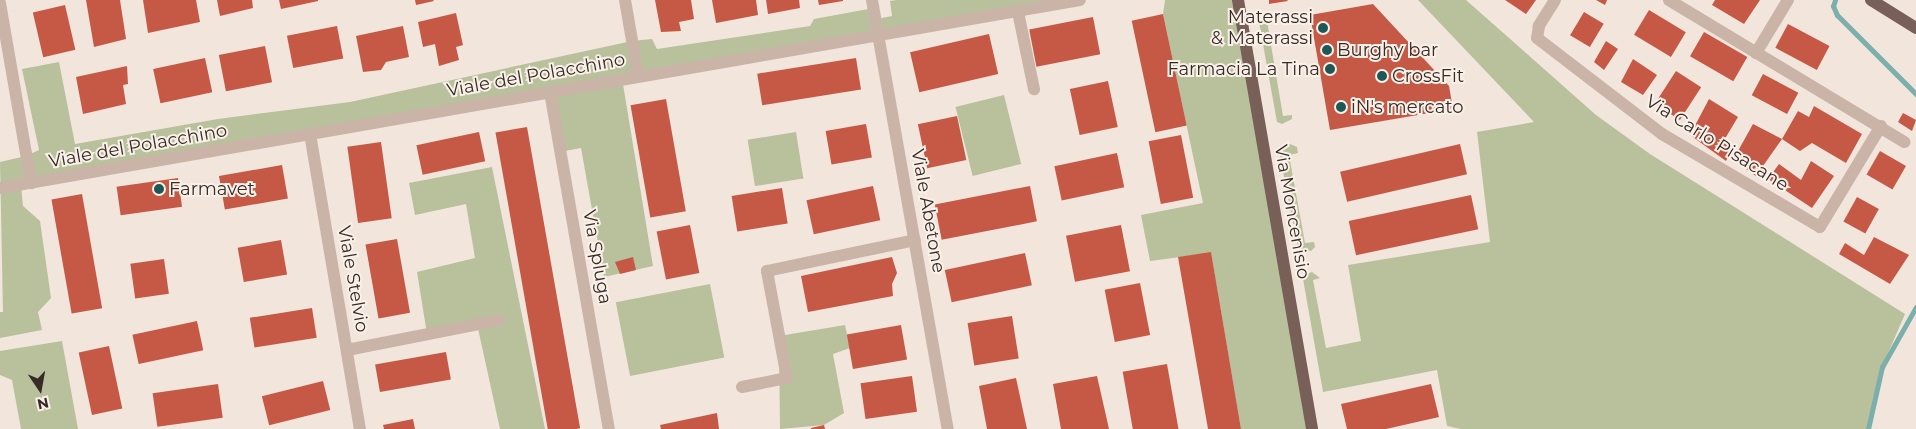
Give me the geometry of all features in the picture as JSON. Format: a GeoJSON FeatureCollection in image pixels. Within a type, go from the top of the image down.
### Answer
{"type":"FeatureCollection","features":[{"type":"Feature","properties":{"kind":"main road","name":"Via Moncenisio"},"geometry":{"type":"LineString","coordinates":[[1238,0],[1312,429]]}},
{"type":"Feature","properties":{"kind":"main road"},"geometry":{"type":"LineString","coordinates":[[1871,0],[1916,28]]}},
{"type":"Feature","properties":{"kind":"street"},"geometry":{"type":"LineString","coordinates":[[625,0],[638,75]]}},
{"type":"Feature","properties":{"kind":"street","name":"Viale Abetone"},"geometry":{"type":"LineString","coordinates":[[872,0],[948,429]]}},
{"type":"Feature","properties":{"kind":"street","name":"Viale del Polacchino"},"geometry":{"type":"LineString","coordinates":[[0,188],[638,75],[880,37],[1080,0]]}},
{"type":"Feature","properties":{"kind":"street","name":"Via Carlo Pisacane"},"geometry":{"type":"LineString","coordinates":[[1555,0],[1539,26],[1537,38],[1662,134],[1820,228],[1881,126]]}},
{"type":"Feature","properties":{"kind":"street"},"geometry":{"type":"LineString","coordinates":[[1669,0],[1881,126],[1904,142]]}},
{"type":"Feature","properties":{"kind":"street"},"geometry":{"type":"LineString","coordinates":[[1756,53],[1788,0]]}},
{"type":"Feature","properties":{"kind":"street"},"geometry":{"type":"LineString","coordinates":[[0,3],[31,183]]}},
{"type":"Feature","properties":{"kind":"street"},"geometry":{"type":"LineString","coordinates":[[1018,12],[1034,89]]}},
{"type":"Feature","properties":{"kind":"street","name":"Via Spluga"},"geometry":{"type":"LineString","coordinates":[[550,92],[609,429]]}},
{"type":"Feature","properties":{"kind":"street","name":"Viale Stelvio"},"geometry":{"type":"LineString","coordinates":[[310,134],[360,429]]}},
{"type":"Feature","properties":{"kind":"street"},"geometry":{"type":"LineString","coordinates":[[742,386],[787,378],[767,271],[915,240]]}},
{"type":"Feature","properties":{"kind":"street"},"geometry":{"type":"LineString","coordinates":[[347,350],[500,320]]}},
{"type":"Feature","properties":{"kind":"green space"},"geometry":{"type":"Polygon","coordinates":[[[1080,0],[622,78],[653,266],[604,277],[581,148],[560,152],[550,92],[21,185],[23,206],[40,221],[51,298],[38,312],[42,330],[0,338],[0,312],[3,312],[0,162],[26,156],[39,150],[22,69],[59,62],[75,144],[218,119],[350,102],[632,41],[652,39],[657,49],[810,26],[814,19],[874,8],[877,19],[892,16],[890,1],[1080,0]]]}},
{"type":"Feature","properties":{"kind":"green space"},"geometry":{"type":"Polygon","coordinates":[[[1165,0],[1238,0],[1312,429],[1241,429],[1211,253],[1150,261],[1141,215],[1203,203],[1163,14],[1165,0]]]}},
{"type":"Feature","properties":{"kind":"green space"},"geometry":{"type":"Polygon","coordinates":[[[1418,0],[1466,0],[1596,115],[1650,154],[1905,314],[1882,367],[1868,429],[1461,429],[1447,426],[1437,370],[1323,392],[1303,279],[1312,272],[1320,278],[1313,280],[1326,348],[1361,341],[1348,265],[1490,242],[1477,132],[1534,122],[1418,0]]]}},
{"type":"Feature","properties":{"kind":"green space"},"geometry":{"type":"Polygon","coordinates":[[[1267,21],[1283,116],[1292,115],[1292,119],[1282,124],[1277,122],[1259,22],[1267,21]]]}},
{"type":"Feature","properties":{"kind":"green space"},"geometry":{"type":"Polygon","coordinates":[[[1004,95],[1021,164],[973,176],[955,107],[1004,95]]]}},
{"type":"Feature","properties":{"kind":"green space"},"geometry":{"type":"Polygon","coordinates":[[[796,132],[803,178],[755,186],[748,140],[796,132]]]}},
{"type":"Feature","properties":{"kind":"green space"},"geometry":{"type":"Polygon","coordinates":[[[1290,144],[1297,147],[1298,153],[1289,155],[1305,243],[1314,242],[1315,247],[1311,251],[1298,248],[1279,151],[1290,144]]]}},
{"type":"Feature","properties":{"kind":"green space"},"geometry":{"type":"Polygon","coordinates":[[[492,167],[545,429],[500,429],[477,324],[427,334],[417,272],[475,258],[466,204],[415,215],[409,183],[492,167]]]}},
{"type":"Feature","properties":{"kind":"green space"},"geometry":{"type":"Polygon","coordinates":[[[710,284],[724,358],[630,376],[616,302],[710,284]]]}},
{"type":"Feature","properties":{"kind":"green space"},"geometry":{"type":"Polygon","coordinates":[[[845,325],[850,348],[833,354],[844,413],[824,425],[780,429],[779,336],[845,325]]]}},
{"type":"Feature","properties":{"kind":"green space"},"geometry":{"type":"Polygon","coordinates":[[[62,341],[78,429],[21,429],[12,380],[0,375],[0,351],[62,341]]]}},
{"type":"Feature","properties":{"kind":"building"},"geometry":{"type":"Polygon","coordinates":[[[86,0],[120,0],[126,39],[94,47],[86,0]]]}},
{"type":"Feature","properties":{"kind":"building"},"geometry":{"type":"Polygon","coordinates":[[[143,0],[196,0],[200,22],[148,33],[143,0]]]}},
{"type":"Feature","properties":{"kind":"building"},"geometry":{"type":"Polygon","coordinates":[[[217,0],[252,0],[253,8],[220,16],[217,0]]]}},
{"type":"Feature","properties":{"kind":"building"},"geometry":{"type":"Polygon","coordinates":[[[279,0],[318,0],[318,1],[281,9],[279,0]]]}},
{"type":"Feature","properties":{"kind":"building"},"geometry":{"type":"Polygon","coordinates":[[[415,0],[433,0],[434,1],[416,5],[415,0]]]}},
{"type":"Feature","properties":{"kind":"building"},"geometry":{"type":"Polygon","coordinates":[[[655,0],[691,0],[694,19],[679,22],[681,31],[661,32],[655,0]]]}},
{"type":"Feature","properties":{"kind":"building"},"geometry":{"type":"Polygon","coordinates":[[[712,0],[756,0],[758,15],[716,23],[712,0]]]}},
{"type":"Feature","properties":{"kind":"building"},"geometry":{"type":"Polygon","coordinates":[[[766,0],[799,0],[800,8],[768,14],[766,0]]]}},
{"type":"Feature","properties":{"kind":"building"},"geometry":{"type":"Polygon","coordinates":[[[818,0],[843,0],[843,1],[819,5],[818,0]]]}},
{"type":"Feature","properties":{"kind":"building"},"geometry":{"type":"Polygon","coordinates":[[[1269,0],[1287,0],[1288,1],[1269,4],[1269,0]]]}},
{"type":"Feature","properties":{"kind":"building"},"geometry":{"type":"Polygon","coordinates":[[[1505,0],[1536,0],[1526,14],[1505,0]]]}},
{"type":"Feature","properties":{"kind":"building"},"geometry":{"type":"Polygon","coordinates":[[[1596,0],[1607,0],[1605,5],[1596,0]]]}},
{"type":"Feature","properties":{"kind":"building"},"geometry":{"type":"Polygon","coordinates":[[[1715,0],[1760,0],[1744,24],[1712,5],[1715,0]]]}},
{"type":"Feature","properties":{"kind":"building"},"geometry":{"type":"Polygon","coordinates":[[[1373,4],[1449,86],[1453,109],[1330,130],[1310,15],[1373,4]]]}},
{"type":"Feature","properties":{"kind":"building"},"geometry":{"type":"Polygon","coordinates":[[[65,5],[75,50],[43,57],[33,12],[65,5]]]}},
{"type":"Feature","properties":{"kind":"building"},"geometry":{"type":"Polygon","coordinates":[[[1649,10],[1686,32],[1671,57],[1634,35],[1649,10]]]}},
{"type":"Feature","properties":{"kind":"building"},"geometry":{"type":"Polygon","coordinates":[[[1584,12],[1604,24],[1590,47],[1570,35],[1584,12]]]}},
{"type":"Feature","properties":{"kind":"building"},"geometry":{"type":"Polygon","coordinates":[[[456,13],[463,45],[456,47],[459,60],[439,66],[435,44],[423,47],[418,22],[456,13]]]}},
{"type":"Feature","properties":{"kind":"building"},"geometry":{"type":"Polygon","coordinates":[[[1163,14],[1187,126],[1155,132],[1132,21],[1163,14]]]}},
{"type":"Feature","properties":{"kind":"building"},"geometry":{"type":"Polygon","coordinates":[[[1093,17],[1100,54],[1036,67],[1029,29],[1093,17]]]}},
{"type":"Feature","properties":{"kind":"building"},"geometry":{"type":"Polygon","coordinates":[[[1788,24],[1829,46],[1817,70],[1775,48],[1788,24]]]}},
{"type":"Feature","properties":{"kind":"building"},"geometry":{"type":"Polygon","coordinates":[[[337,26],[343,58],[293,68],[287,36],[337,26]]]}},
{"type":"Feature","properties":{"kind":"building"},"geometry":{"type":"Polygon","coordinates":[[[403,26],[409,57],[386,62],[381,70],[363,72],[356,36],[403,26]]]}},
{"type":"Feature","properties":{"kind":"building"},"geometry":{"type":"Polygon","coordinates":[[[1704,32],[1747,57],[1733,81],[1690,56],[1704,32]]]}},
{"type":"Feature","properties":{"kind":"building"},"geometry":{"type":"Polygon","coordinates":[[[989,34],[998,74],[919,92],[910,52],[989,34]]]}},
{"type":"Feature","properties":{"kind":"building"},"geometry":{"type":"Polygon","coordinates":[[[1606,41],[1618,49],[1604,70],[1594,62],[1606,41]]]}},
{"type":"Feature","properties":{"kind":"building"},"geometry":{"type":"Polygon","coordinates":[[[265,46],[272,82],[226,91],[219,55],[265,46]]]}},
{"type":"Feature","properties":{"kind":"building"},"geometry":{"type":"Polygon","coordinates":[[[205,58],[212,92],[160,103],[153,69],[205,58]]]}},
{"type":"Feature","properties":{"kind":"building"},"geometry":{"type":"Polygon","coordinates":[[[856,58],[861,90],[762,105],[757,74],[856,58]]]}},
{"type":"Feature","properties":{"kind":"building"},"geometry":{"type":"Polygon","coordinates":[[[1633,59],[1657,75],[1643,95],[1621,82],[1633,59]]]}},
{"type":"Feature","properties":{"kind":"building"},"geometry":{"type":"Polygon","coordinates":[[[127,66],[128,84],[123,85],[126,104],[83,114],[76,77],[127,66]]]}},
{"type":"Feature","properties":{"kind":"building"},"geometry":{"type":"Polygon","coordinates":[[[1676,71],[1701,87],[1680,120],[1655,104],[1676,71]]]}},
{"type":"Feature","properties":{"kind":"building"},"geometry":{"type":"Polygon","coordinates":[[[1763,74],[1798,93],[1787,114],[1752,95],[1763,74]]]}},
{"type":"Feature","properties":{"kind":"building"},"geometry":{"type":"Polygon","coordinates":[[[1108,81],[1118,127],[1080,135],[1070,89],[1108,81]]]}},
{"type":"Feature","properties":{"kind":"building"},"geometry":{"type":"Polygon","coordinates":[[[666,99],[686,211],[650,218],[631,105],[666,99]]]}},
{"type":"Feature","properties":{"kind":"building"},"geometry":{"type":"Polygon","coordinates":[[[1709,99],[1738,117],[1723,142],[1732,149],[1726,161],[1690,135],[1709,99]]]}},
{"type":"Feature","properties":{"kind":"building"},"geometry":{"type":"Polygon","coordinates":[[[1814,106],[1862,134],[1846,163],[1812,143],[1800,151],[1782,139],[1798,111],[1809,117],[1814,106]]]}},
{"type":"Feature","properties":{"kind":"building"},"geometry":{"type":"Polygon","coordinates":[[[1903,113],[1916,120],[1912,131],[1898,122],[1903,113]]]}},
{"type":"Feature","properties":{"kind":"building"},"geometry":{"type":"Polygon","coordinates":[[[957,116],[966,160],[927,168],[918,124],[957,116]]]}},
{"type":"Feature","properties":{"kind":"building"},"geometry":{"type":"Polygon","coordinates":[[[866,124],[872,157],[832,165],[826,131],[866,124]]]}},
{"type":"Feature","properties":{"kind":"building"},"geometry":{"type":"Polygon","coordinates":[[[1753,124],[1782,139],[1756,176],[1733,160],[1753,124]]]}},
{"type":"Feature","properties":{"kind":"building"},"geometry":{"type":"Polygon","coordinates":[[[527,127],[580,428],[548,429],[495,133],[527,127]]]}},
{"type":"Feature","properties":{"kind":"building"},"geometry":{"type":"Polygon","coordinates":[[[479,132],[485,161],[423,175],[416,145],[479,132]]]}},
{"type":"Feature","properties":{"kind":"building"},"geometry":{"type":"Polygon","coordinates":[[[1181,135],[1193,198],[1161,204],[1149,141],[1181,135]]]}},
{"type":"Feature","properties":{"kind":"building"},"geometry":{"type":"Polygon","coordinates":[[[381,142],[392,218],[358,223],[347,147],[381,142]]]}},
{"type":"Feature","properties":{"kind":"building"},"geometry":{"type":"Polygon","coordinates":[[[1460,144],[1467,174],[1347,202],[1340,172],[1460,144]]]}},
{"type":"Feature","properties":{"kind":"building"},"geometry":{"type":"Polygon","coordinates":[[[1880,151],[1906,166],[1892,189],[1866,174],[1880,151]]]}},
{"type":"Feature","properties":{"kind":"building"},"geometry":{"type":"Polygon","coordinates":[[[1117,153],[1124,187],[1062,201],[1054,166],[1117,153]]]}},
{"type":"Feature","properties":{"kind":"building"},"geometry":{"type":"Polygon","coordinates":[[[1811,161],[1834,176],[1812,208],[1768,179],[1779,164],[1801,180],[1811,161]]]}},
{"type":"Feature","properties":{"kind":"building"},"geometry":{"type":"Polygon","coordinates":[[[282,165],[288,198],[225,210],[219,176],[282,165]]]}},
{"type":"Feature","properties":{"kind":"building"},"geometry":{"type":"Polygon","coordinates":[[[178,178],[182,207],[121,215],[117,187],[178,178]]]}},
{"type":"Feature","properties":{"kind":"building"},"geometry":{"type":"Polygon","coordinates":[[[873,186],[880,220],[814,234],[806,200],[873,186]]]}},
{"type":"Feature","properties":{"kind":"building"},"geometry":{"type":"Polygon","coordinates":[[[1030,186],[1037,221],[942,240],[935,205],[1030,186]]]}},
{"type":"Feature","properties":{"kind":"building"},"geometry":{"type":"Polygon","coordinates":[[[782,188],[788,224],[737,232],[732,196],[782,188]]]}},
{"type":"Feature","properties":{"kind":"building"},"geometry":{"type":"Polygon","coordinates":[[[82,194],[102,308],[72,314],[51,199],[82,194]]]}},
{"type":"Feature","properties":{"kind":"building"},"geometry":{"type":"Polygon","coordinates":[[[1471,195],[1478,229],[1356,255],[1349,221],[1471,195]]]}},
{"type":"Feature","properties":{"kind":"building"},"geometry":{"type":"Polygon","coordinates":[[[1857,197],[1879,209],[1865,234],[1843,221],[1857,197]]]}},
{"type":"Feature","properties":{"kind":"building"},"geometry":{"type":"Polygon","coordinates":[[[690,225],[699,273],[666,280],[657,231],[690,225]]]}},
{"type":"Feature","properties":{"kind":"building"},"geometry":{"type":"Polygon","coordinates":[[[1121,225],[1130,271],[1075,282],[1066,236],[1121,225]]]}},
{"type":"Feature","properties":{"kind":"building"},"geometry":{"type":"Polygon","coordinates":[[[1874,237],[1909,255],[1890,284],[1839,254],[1845,243],[1864,255],[1874,237]]]}},
{"type":"Feature","properties":{"kind":"building"},"geometry":{"type":"Polygon","coordinates":[[[397,239],[410,313],[379,318],[365,245],[397,239]]]}},
{"type":"Feature","properties":{"kind":"building"},"geometry":{"type":"Polygon","coordinates":[[[281,240],[287,274],[244,282],[238,248],[281,240]]]}},
{"type":"Feature","properties":{"kind":"building"},"geometry":{"type":"Polygon","coordinates":[[[1211,252],[1241,429],[1208,429],[1178,257],[1211,252]]]}},
{"type":"Feature","properties":{"kind":"building"},"geometry":{"type":"Polygon","coordinates":[[[1025,253],[1032,285],[952,302],[945,270],[1025,253]]]}},
{"type":"Feature","properties":{"kind":"building"},"geometry":{"type":"Polygon","coordinates":[[[633,257],[636,270],[620,274],[615,262],[633,257]]]}},
{"type":"Feature","properties":{"kind":"building"},"geometry":{"type":"Polygon","coordinates":[[[892,257],[897,273],[892,284],[893,296],[808,312],[801,276],[892,257]]]}},
{"type":"Feature","properties":{"kind":"building"},"geometry":{"type":"Polygon","coordinates":[[[164,259],[169,294],[135,298],[130,264],[164,259]]]}},
{"type":"Feature","properties":{"kind":"building"},"geometry":{"type":"Polygon","coordinates":[[[1140,283],[1150,335],[1115,342],[1105,290],[1140,283]]]}},
{"type":"Feature","properties":{"kind":"building"},"geometry":{"type":"Polygon","coordinates":[[[312,308],[317,338],[254,347],[250,318],[312,308]]]}},
{"type":"Feature","properties":{"kind":"building"},"geometry":{"type":"Polygon","coordinates":[[[1012,316],[1019,358],[974,366],[968,323],[1012,316]]]}},
{"type":"Feature","properties":{"kind":"building"},"geometry":{"type":"Polygon","coordinates":[[[197,321],[203,350],[139,364],[132,335],[197,321]]]}},
{"type":"Feature","properties":{"kind":"building"},"geometry":{"type":"Polygon","coordinates":[[[901,325],[907,359],[853,369],[847,335],[901,325]]]}},
{"type":"Feature","properties":{"kind":"building"},"geometry":{"type":"Polygon","coordinates":[[[109,346],[122,409],[92,415],[79,352],[109,346]]]}},
{"type":"Feature","properties":{"kind":"building"},"geometry":{"type":"Polygon","coordinates":[[[446,352],[451,380],[380,392],[375,365],[446,352]]]}},
{"type":"Feature","properties":{"kind":"building"},"geometry":{"type":"Polygon","coordinates":[[[1167,364],[1178,429],[1133,429],[1123,372],[1167,364]]]}},
{"type":"Feature","properties":{"kind":"building"},"geometry":{"type":"Polygon","coordinates":[[[912,376],[917,412],[866,419],[861,383],[912,376]]]}},
{"type":"Feature","properties":{"kind":"building"},"geometry":{"type":"Polygon","coordinates":[[[1097,376],[1109,429],[1061,429],[1053,384],[1097,376]]]}},
{"type":"Feature","properties":{"kind":"building"},"geometry":{"type":"Polygon","coordinates":[[[1016,378],[1027,429],[987,429],[979,386],[1016,378]]]}},
{"type":"Feature","properties":{"kind":"building"},"geometry":{"type":"Polygon","coordinates":[[[323,381],[330,410],[269,425],[262,396],[323,381]]]}},
{"type":"Feature","properties":{"kind":"building"},"geometry":{"type":"Polygon","coordinates":[[[218,384],[223,418],[157,427],[153,393],[218,384]]]}},
{"type":"Feature","properties":{"kind":"building"},"geometry":{"type":"Polygon","coordinates":[[[1431,384],[1439,417],[1386,429],[1347,429],[1341,404],[1431,384]]]}},
{"type":"Feature","properties":{"kind":"building"},"geometry":{"type":"Polygon","coordinates":[[[717,413],[719,429],[661,429],[660,425],[717,413]]]}},
{"type":"Feature","properties":{"kind":"building"},"geometry":{"type":"Polygon","coordinates":[[[413,419],[415,429],[384,429],[383,425],[413,419]]]}},
{"type":"Feature","properties":{"kind":"building"},"geometry":{"type":"Polygon","coordinates":[[[824,425],[825,429],[811,429],[811,428],[824,425]]]}},
{"type":"Feature","properties":{"kind":"waterway"},"geometry":{"type":"LineString","coordinates":[[1835,0],[1833,6],[1837,15],[1916,94]]}},
{"type":"Feature","properties":{"kind":"waterway"},"geometry":{"type":"LineString","coordinates":[[1868,429],[1882,367],[1916,307]]}},
{"type":"Feature","properties":{"kind":"place","name":"Materassi & Materassi"},"geometry":{"type":"Point","coordinates":[1323,28]}},
{"type":"Feature","properties":{"kind":"place","name":"Burghy bar"},"geometry":{"type":"Point","coordinates":[1327,50]}},
{"type":"Feature","properties":{"kind":"place","name":"Farmacia La Tina"},"geometry":{"type":"Point","coordinates":[1330,69]}},
{"type":"Feature","properties":{"kind":"place","name":"CrossFit"},"geometry":{"type":"Point","coordinates":[1382,76]}},
{"type":"Feature","properties":{"kind":"place","name":"iN's mercato"},"geometry":{"type":"Point","coordinates":[1341,107]}},
{"type":"Feature","properties":{"kind":"place","name":"Farmavet"},"geometry":{"type":"Point","coordinates":[159,189]}}]}
